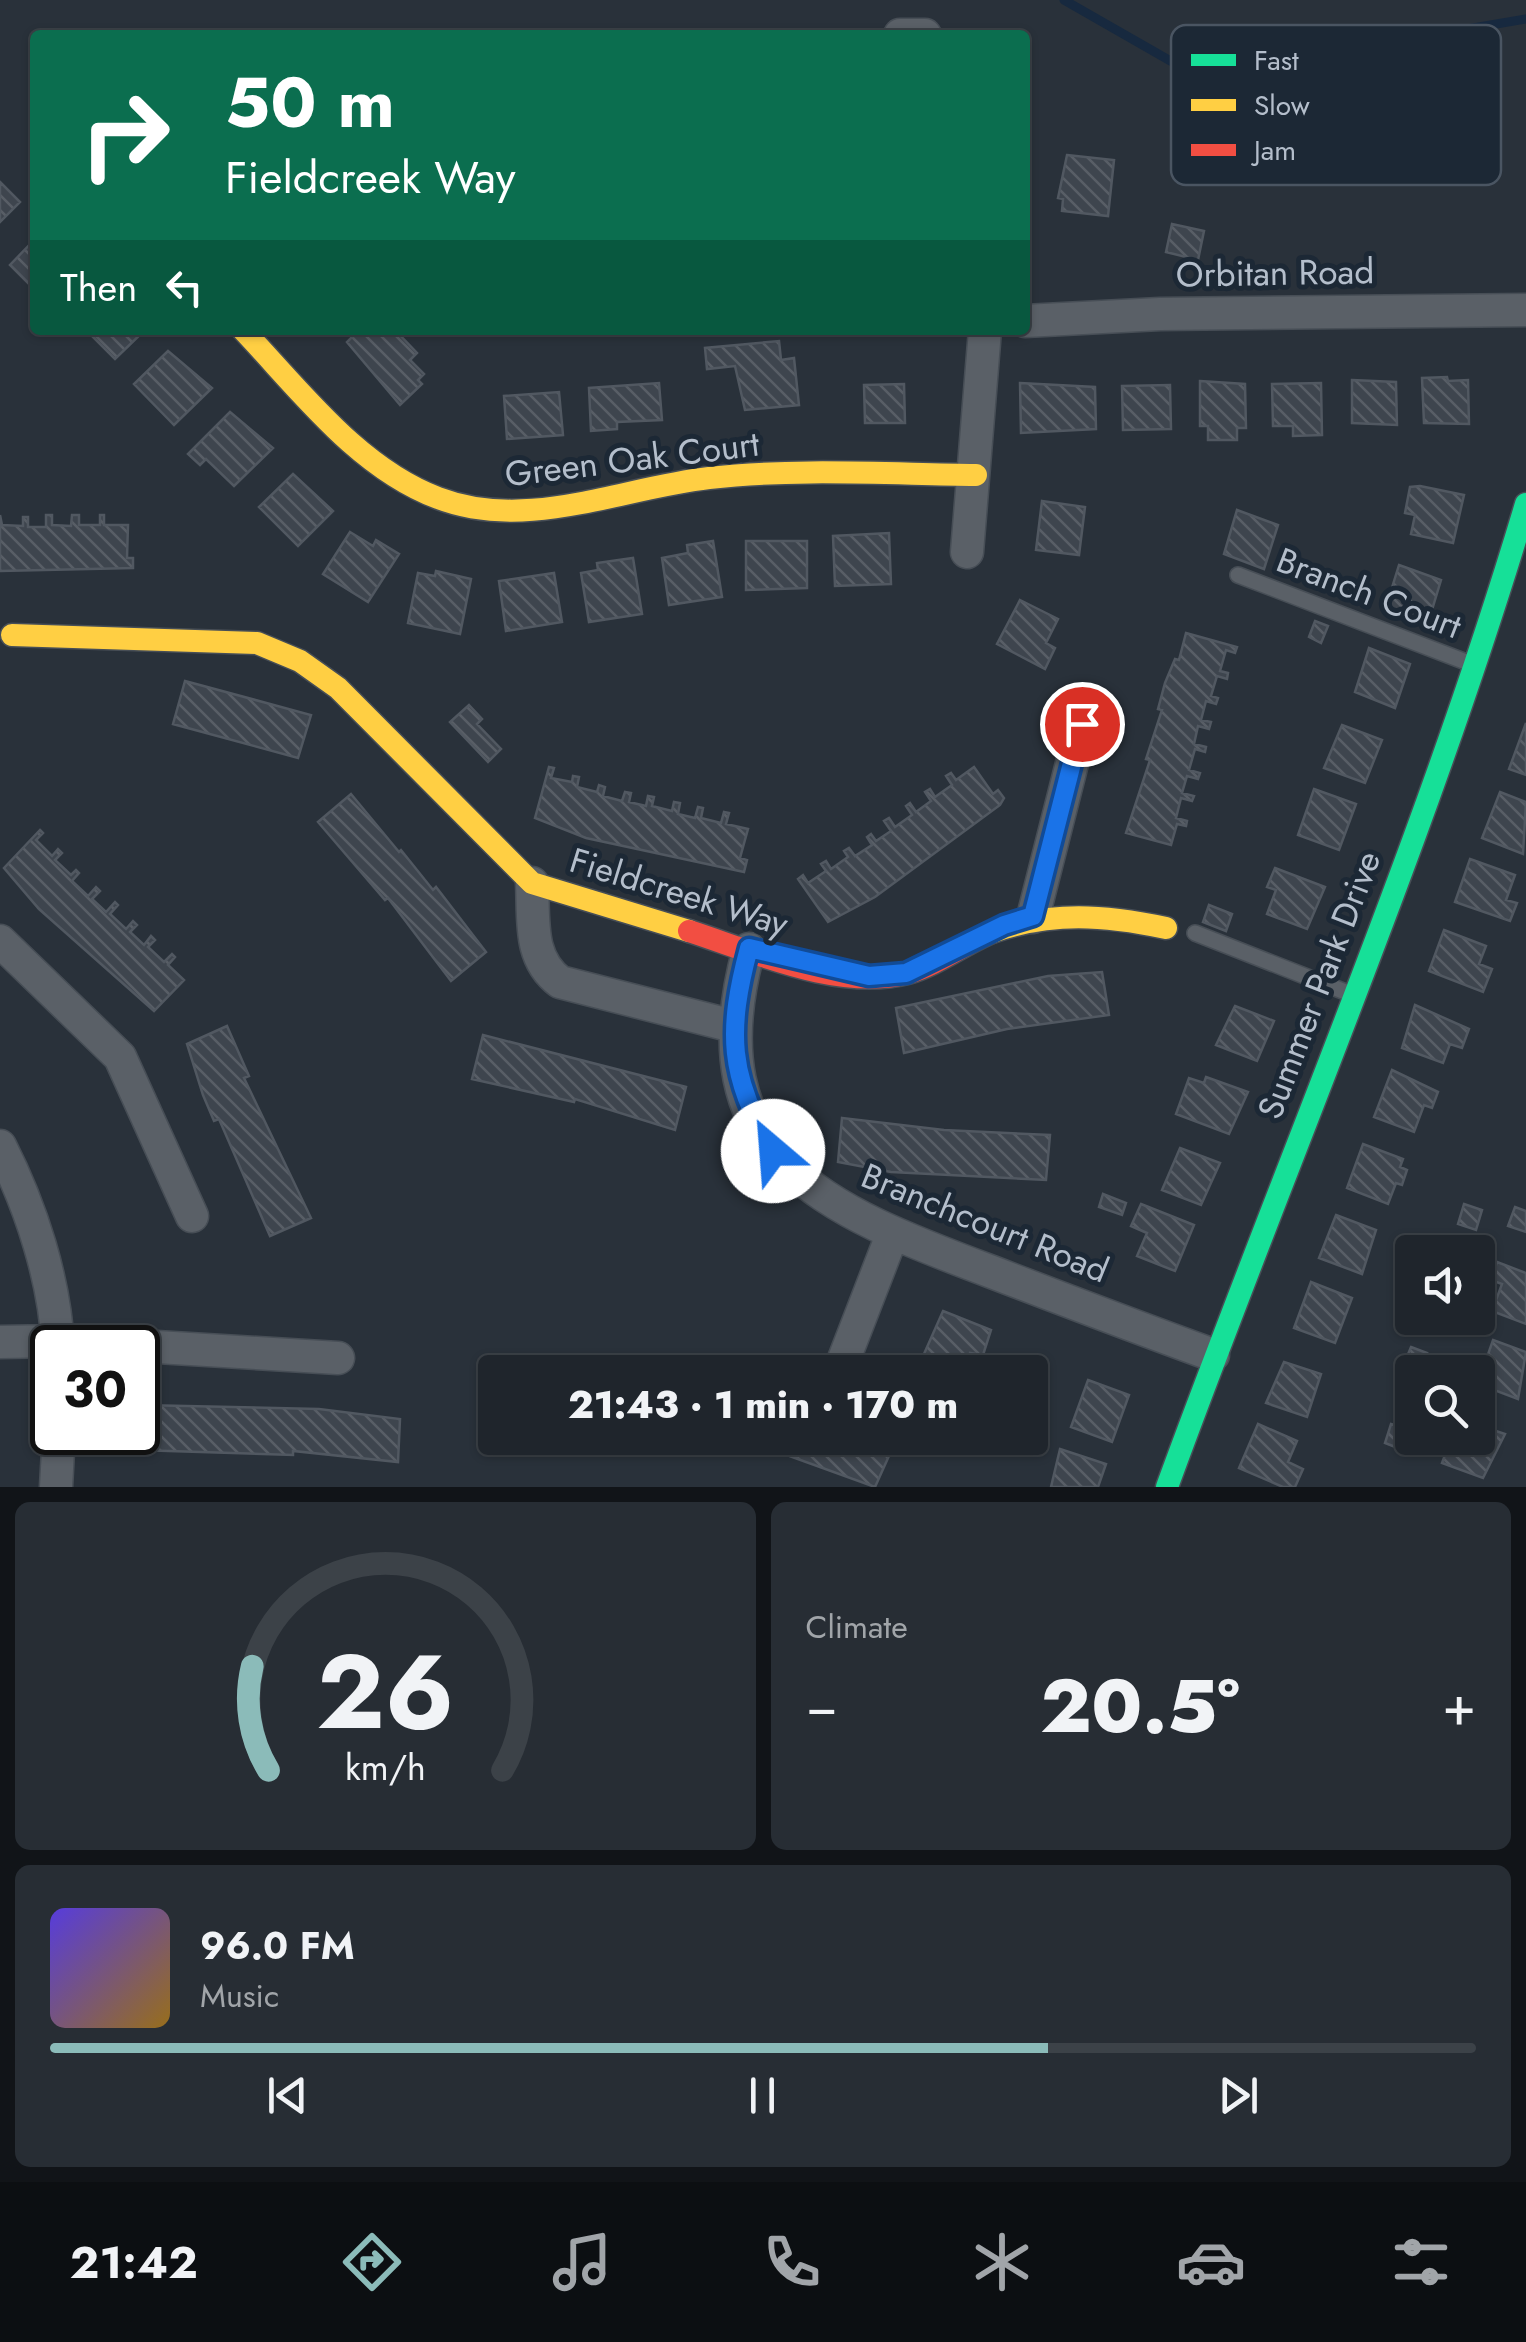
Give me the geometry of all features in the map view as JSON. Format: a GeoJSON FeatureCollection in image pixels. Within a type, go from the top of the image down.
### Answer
{"type":"FeatureCollection","features":[{"type":"Feature","properties":{"kind":"street","name":"Orbitan Road"},"geometry":{"type":"LineString","coordinates":[[1030,321],[1160,314],[1526,310]]}},
{"type":"Feature","properties":{"kind":"street","name":"Green Oak Court"},"geometry":{"type":"LineString","coordinates":[[248,335],[355,444],[400,480],[440,498],[490,511],[552,507],[708,478],[976,475]]}},
{"type":"Feature","properties":{"kind":"street"},"geometry":{"type":"LineString","coordinates":[[967,552],[976,475],[984,335]]}},
{"type":"Feature","properties":{"kind":"street","name":"Summer Park Drive"},"geometry":{"type":"LineString","coordinates":[[1166,1487],[1478,666],[1526,504]]}},
{"type":"Feature","properties":{"kind":"street","name":"Fieldcreek Way"},"geometry":{"type":"LineString","coordinates":[[12,635],[257,643],[288,654],[316,667],[532,883],[573,900],[749,948],[869,976],[906,973],[1004,925],[1033,916],[1070,912],[1116,916],[1166,928]]}},
{"type":"Feature","properties":{"kind":"street"},"geometry":{"type":"LineString","coordinates":[[1033,916],[1082,724]]}},
{"type":"Feature","properties":{"kind":"street"},"geometry":{"type":"LineString","coordinates":[[532,883],[538,956],[542,969],[560,982],[732,1026]]}},
{"type":"Feature","properties":{"kind":"street"},"geometry":{"type":"LineString","coordinates":[[0,941],[120,1057],[192,1216]]}},
{"type":"Feature","properties":{"kind":"street","name":"Branchcourt Road"},"geometry":{"type":"LineString","coordinates":[[749,948],[732,1026],[743,1089],[773,1151],[825,1201],[892,1235],[1213,1356]]}},
{"type":"Feature","properties":{"kind":"street"},"geometry":{"type":"LineString","coordinates":[[0,1146],[36,1235],[54,1301],[56,1325]]}},
{"type":"Feature","properties":{"kind":"street"},"geometry":{"type":"LineString","coordinates":[[846,1355],[892,1235]]}},
{"type":"Feature","properties":{"kind":"street"},"geometry":{"type":"LineString","coordinates":[[0,1342],[30,1343]]}},
{"type":"Feature","properties":{"kind":"street"},"geometry":{"type":"LineString","coordinates":[[160,1349],[338,1358]]}},
{"type":"Feature","properties":{"kind":"street"},"geometry":{"type":"LineString","coordinates":[[56,1487],[58,1455]]}},
{"type":"Feature","properties":{"kind":"lane","name":"Branch Court"},"geometry":{"type":"LineString","coordinates":[[1238,576],[1478,666]]}},
{"type":"Feature","properties":{"kind":"lane"},"geometry":{"type":"LineString","coordinates":[[1195,933],[1353,994]]}},
{"type":"Feature","properties":{"kind":"building"},"geometry":{"type":"Polygon","coordinates":[[[1067,155],[1114,160],[1108,216],[1062,211],[1063,199],[1058,198],[1067,155]]]}},
{"type":"Feature","properties":{"kind":"building"},"geometry":{"type":"Polygon","coordinates":[[[0,182],[20,202],[0,222],[0,182]]]}},
{"type":"Feature","properties":{"kind":"building"},"geometry":{"type":"Polygon","coordinates":[[[1172,224],[1204,231],[1198,260],[1166,252],[1172,224]]]}},
{"type":"Feature","properties":{"kind":"building"},"geometry":{"type":"Polygon","coordinates":[[[30,244],[30,285],[10,265],[30,244]]]}},
{"type":"Feature","properties":{"kind":"building"},"geometry":{"type":"Polygon","coordinates":[[[91,335],[140,335],[115,359],[91,335]]]}},
{"type":"Feature","properties":{"kind":"building"},"geometry":{"type":"Polygon","coordinates":[[[354,335],[400,335],[417,353],[410,360],[424,374],[418,380],[422,384],[400,405],[347,342],[354,335]]]}},
{"type":"Feature","properties":{"kind":"building"},"geometry":{"type":"Polygon","coordinates":[[[779,341],[781,360],[794,358],[799,405],[745,410],[735,366],[707,369],[705,348],[779,341]]]}},
{"type":"Feature","properties":{"kind":"building"},"geometry":{"type":"Polygon","coordinates":[[[168,351],[212,388],[174,425],[134,384],[168,351]]]}},
{"type":"Feature","properties":{"kind":"building"},"geometry":{"type":"Polygon","coordinates":[[[1447,377],[1448,381],[1468,380],[1469,424],[1424,423],[1422,378],[1447,377]]]}},
{"type":"Feature","properties":{"kind":"building"},"geometry":{"type":"Polygon","coordinates":[[[1352,380],[1396,382],[1397,425],[1352,423],[1352,380]]]}},
{"type":"Feature","properties":{"kind":"building"},"geometry":{"type":"Polygon","coordinates":[[[1200,381],[1245,384],[1246,428],[1237,428],[1237,440],[1208,440],[1208,426],[1200,426],[1200,381]]]}},
{"type":"Feature","properties":{"kind":"building"},"geometry":{"type":"Polygon","coordinates":[[[659,383],[662,420],[617,422],[617,429],[591,431],[589,388],[659,383]]]}},
{"type":"Feature","properties":{"kind":"building"},"geometry":{"type":"Polygon","coordinates":[[[1020,383],[1095,387],[1096,429],[1021,433],[1020,383]]]}},
{"type":"Feature","properties":{"kind":"building"},"geometry":{"type":"Polygon","coordinates":[[[1321,383],[1322,435],[1293,436],[1293,426],[1273,426],[1272,384],[1321,383]]]}},
{"type":"Feature","properties":{"kind":"building"},"geometry":{"type":"Polygon","coordinates":[[[904,384],[905,423],[865,423],[864,385],[904,384]]]}},
{"type":"Feature","properties":{"kind":"building"},"geometry":{"type":"Polygon","coordinates":[[[1170,385],[1171,429],[1123,430],[1122,386],[1170,385]]]}},
{"type":"Feature","properties":{"kind":"building"},"geometry":{"type":"Polygon","coordinates":[[[559,392],[563,435],[507,439],[504,396],[559,392]]]}},
{"type":"Feature","properties":{"kind":"building"},"geometry":{"type":"Polygon","coordinates":[[[230,412],[273,448],[234,486],[206,459],[200,465],[188,454],[230,412]]]}},
{"type":"Feature","properties":{"kind":"building"},"geometry":{"type":"Polygon","coordinates":[[[293,474],[333,511],[298,546],[259,507],[293,474]]]}},
{"type":"Feature","properties":{"kind":"building"},"geometry":{"type":"Polygon","coordinates":[[[1410,487],[1464,495],[1453,543],[1411,534],[1415,515],[1405,513],[1410,487]]]}},
{"type":"Feature","properties":{"kind":"building"},"geometry":{"type":"Polygon","coordinates":[[[1042,501],[1085,507],[1079,555],[1036,550],[1042,501]]]}},
{"type":"Feature","properties":{"kind":"building"},"geometry":{"type":"Polygon","coordinates":[[[1237,510],[1278,525],[1264,569],[1224,554],[1237,510]]]}},
{"type":"Feature","properties":{"kind":"building"},"geometry":{"type":"Polygon","coordinates":[[[0,515],[2,525],[23,526],[23,517],[28,517],[28,527],[46,527],[46,515],[52,515],[52,525],[71,526],[72,515],[79,515],[79,525],[100,525],[100,515],[104,515],[104,525],[128,525],[127,558],[133,558],[133,568],[0,571],[0,515]]]}},
{"type":"Feature","properties":{"kind":"building"},"geometry":{"type":"Polygon","coordinates":[[[350,532],[373,546],[376,540],[399,554],[368,602],[323,574],[350,532]]]}},
{"type":"Feature","properties":{"kind":"building"},"geometry":{"type":"Polygon","coordinates":[[[889,533],[891,584],[835,586],[833,536],[889,533]]]}},
{"type":"Feature","properties":{"kind":"building"},"geometry":{"type":"Polygon","coordinates":[[[713,541],[722,597],[669,605],[662,558],[688,553],[687,545],[713,541]]]}},
{"type":"Feature","properties":{"kind":"building"},"geometry":{"type":"Polygon","coordinates":[[[746,541],[807,541],[807,588],[746,590],[746,541]]]}},
{"type":"Feature","properties":{"kind":"building"},"geometry":{"type":"Polygon","coordinates":[[[633,558],[642,614],[589,622],[581,573],[598,570],[597,563],[633,558]]]}},
{"type":"Feature","properties":{"kind":"building"},"geometry":{"type":"Polygon","coordinates":[[[1399,565],[1441,580],[1428,623],[1386,607],[1399,565]]]}},
{"type":"Feature","properties":{"kind":"building"},"geometry":{"type":"Polygon","coordinates":[[[436,571],[471,579],[460,634],[408,623],[418,573],[435,576],[436,571]]]}},
{"type":"Feature","properties":{"kind":"building"},"geometry":{"type":"Polygon","coordinates":[[[554,573],[562,622],[506,631],[499,581],[554,573]]]}},
{"type":"Feature","properties":{"kind":"building"},"geometry":{"type":"Polygon","coordinates":[[[1020,600],[1058,619],[1046,643],[1055,648],[1045,669],[997,644],[1020,600]]]}},
{"type":"Feature","properties":{"kind":"building"},"geometry":{"type":"Polygon","coordinates":[[[1315,621],[1328,626],[1321,643],[1309,637],[1315,621]]]}},
{"type":"Feature","properties":{"kind":"building"},"geometry":{"type":"Polygon","coordinates":[[[1186,633],[1237,647],[1235,653],[1226,650],[1220,671],[1228,673],[1227,679],[1217,676],[1211,696],[1218,698],[1216,704],[1206,701],[1201,720],[1211,722],[1209,729],[1198,726],[1194,744],[1206,747],[1205,752],[1195,749],[1189,770],[1200,773],[1198,779],[1187,776],[1182,793],[1194,796],[1192,801],[1181,798],[1176,818],[1187,821],[1186,826],[1177,824],[1171,845],[1126,833],[1150,760],[1146,759],[1162,710],[1158,709],[1165,683],[1175,659],[1179,660],[1186,633]]]}},
{"type":"Feature","properties":{"kind":"building"},"geometry":{"type":"Polygon","coordinates":[[[1369,648],[1410,664],[1395,708],[1355,692],[1369,648]]]}},
{"type":"Feature","properties":{"kind":"building"},"geometry":{"type":"Polygon","coordinates":[[[185,681],[311,715],[298,758],[173,724],[185,681]]]}},
{"type":"Feature","properties":{"kind":"building"},"geometry":{"type":"Polygon","coordinates":[[[469,705],[482,719],[477,724],[501,749],[488,762],[450,722],[469,705]]]}},
{"type":"Feature","properties":{"kind":"building"},"geometry":{"type":"Polygon","coordinates":[[[1526,723],[1526,775],[1509,769],[1526,723]]]}},
{"type":"Feature","properties":{"kind":"building"},"geometry":{"type":"Polygon","coordinates":[[[1342,725],[1382,740],[1365,783],[1324,768],[1342,725]]]}},
{"type":"Feature","properties":{"kind":"building"},"geometry":{"type":"Polygon","coordinates":[[[549,767],[554,768],[551,778],[572,782],[573,776],[579,777],[577,787],[597,792],[599,785],[605,787],[603,796],[622,801],[625,792],[631,793],[629,802],[646,806],[648,796],[654,797],[652,806],[672,811],[674,802],[680,803],[678,814],[695,818],[698,807],[703,808],[701,818],[721,823],[724,812],[729,813],[726,824],[748,829],[740,858],[747,860],[744,872],[586,838],[535,818],[549,767]]]}},
{"type":"Feature","properties":{"kind":"building"},"geometry":{"type":"Polygon","coordinates":[[[974,767],[993,794],[998,790],[1004,798],[1000,805],[875,897],[828,922],[798,879],[803,875],[808,883],[826,871],[821,864],[826,861],[831,869],[848,857],[844,851],[849,848],[855,856],[872,845],[867,837],[871,834],[876,841],[891,831],[884,821],[889,818],[895,827],[912,815],[906,806],[910,803],[916,812],[931,801],[925,792],[930,789],[935,797],[952,785],[946,776],[951,773],[956,780],[974,767]]]}},
{"type":"Feature","properties":{"kind":"building"},"geometry":{"type":"Polygon","coordinates":[[[1314,789],[1356,804],[1339,850],[1298,835],[1314,789]]]}},
{"type":"Feature","properties":{"kind":"building"},"geometry":{"type":"Polygon","coordinates":[[[1500,792],[1526,802],[1523,854],[1482,838],[1500,792]]]}},
{"type":"Feature","properties":{"kind":"building"},"geometry":{"type":"Polygon","coordinates":[[[351,794],[433,890],[436,887],[486,952],[451,981],[388,898],[385,900],[318,822],[351,794]]]}},
{"type":"Feature","properties":{"kind":"building"},"geometry":{"type":"Polygon","coordinates":[[[40,830],[43,833],[36,840],[52,856],[58,849],[62,853],[55,860],[71,875],[76,870],[79,873],[72,881],[88,896],[96,887],[100,891],[92,899],[106,912],[115,902],[118,905],[110,914],[126,929],[133,921],[137,925],[130,932],[144,945],[151,936],[155,940],[148,947],[164,962],[172,954],[175,957],[168,965],[184,980],[154,1011],[39,909],[4,868],[40,830]]]}},
{"type":"Feature","properties":{"kind":"building"},"geometry":{"type":"Polygon","coordinates":[[[1470,859],[1515,875],[1506,900],[1517,903],[1510,921],[1455,902],[1470,859]]]}},
{"type":"Feature","properties":{"kind":"building"},"geometry":{"type":"Polygon","coordinates":[[[1275,868],[1325,887],[1307,929],[1267,914],[1276,890],[1267,887],[1275,868]]]}},
{"type":"Feature","properties":{"kind":"building"},"geometry":{"type":"Polygon","coordinates":[[[1209,905],[1232,914],[1226,931],[1203,922],[1209,905]]]}},
{"type":"Feature","properties":{"kind":"building"},"geometry":{"type":"Polygon","coordinates":[[[1444,930],[1486,946],[1479,964],[1492,969],[1483,992],[1429,971],[1444,930]]]}},
{"type":"Feature","properties":{"kind":"building"},"geometry":{"type":"Polygon","coordinates":[[[1102,972],[1109,1015],[1007,1029],[904,1053],[896,1008],[1048,976],[1102,972]]]}},
{"type":"Feature","properties":{"kind":"building"},"geometry":{"type":"Polygon","coordinates":[[[1415,1005],[1469,1029],[1462,1048],[1450,1044],[1443,1063],[1402,1048],[1415,1005]]]}},
{"type":"Feature","properties":{"kind":"building"},"geometry":{"type":"Polygon","coordinates":[[[1235,1006],[1274,1021],[1257,1061],[1216,1045],[1235,1006]]]}},
{"type":"Feature","properties":{"kind":"building"},"geometry":{"type":"Polygon","coordinates":[[[227,1026],[249,1076],[244,1078],[311,1218],[270,1236],[219,1119],[214,1121],[187,1044],[227,1026]]]}},
{"type":"Feature","properties":{"kind":"building"},"geometry":{"type":"Polygon","coordinates":[[[483,1035],[686,1087],[675,1130],[575,1099],[574,1102],[472,1079],[483,1035]]]}},
{"type":"Feature","properties":{"kind":"building"},"geometry":{"type":"Polygon","coordinates":[[[1392,1070],[1438,1092],[1432,1108],[1424,1105],[1414,1132],[1374,1117],[1392,1070]]]}},
{"type":"Feature","properties":{"kind":"building"},"geometry":{"type":"Polygon","coordinates":[[[1206,1077],[1248,1092],[1229,1134],[1176,1114],[1189,1078],[1204,1083],[1206,1077]]]}},
{"type":"Feature","properties":{"kind":"building"},"geometry":{"type":"Polygon","coordinates":[[[842,1118],[944,1130],[1050,1135],[1046,1180],[891,1172],[838,1162],[842,1118]]]}},
{"type":"Feature","properties":{"kind":"building"},"geometry":{"type":"Polygon","coordinates":[[[1363,1144],[1403,1159],[1400,1167],[1407,1170],[1402,1185],[1396,1183],[1388,1204],[1347,1188],[1363,1144]]]}},
{"type":"Feature","properties":{"kind":"building"},"geometry":{"type":"Polygon","coordinates":[[[1180,1148],[1220,1163],[1201,1205],[1162,1190],[1180,1148]]]}},
{"type":"Feature","properties":{"kind":"building"},"geometry":{"type":"Polygon","coordinates":[[[1103,1194],[1126,1203],[1122,1215],[1099,1207],[1103,1194]]]}},
{"type":"Feature","properties":{"kind":"building"},"geometry":{"type":"Polygon","coordinates":[[[1141,1204],[1194,1225],[1175,1271],[1137,1256],[1147,1233],[1131,1226],[1141,1204]]]}},
{"type":"Feature","properties":{"kind":"building"},"geometry":{"type":"Polygon","coordinates":[[[1464,1204],[1482,1210],[1476,1230],[1458,1224],[1464,1204]]]}},
{"type":"Feature","properties":{"kind":"building"},"geometry":{"type":"Polygon","coordinates":[[[1515,1207],[1526,1211],[1526,1232],[1508,1226],[1515,1207]]]}},
{"type":"Feature","properties":{"kind":"building"},"geometry":{"type":"Polygon","coordinates":[[[1336,1215],[1376,1230],[1362,1274],[1319,1258],[1336,1215]]]}},
{"type":"Feature","properties":{"kind":"building"},"geometry":{"type":"Polygon","coordinates":[[[1497,1262],[1526,1273],[1526,1324],[1495,1312],[1502,1284],[1495,1281],[1497,1262]]]}},
{"type":"Feature","properties":{"kind":"building"},"geometry":{"type":"Polygon","coordinates":[[[1311,1282],[1352,1298],[1335,1343],[1294,1328],[1311,1282]]]}},
{"type":"Feature","properties":{"kind":"building"},"geometry":{"type":"Polygon","coordinates":[[[943,1311],[991,1330],[983,1355],[924,1355],[943,1311]]]}},
{"type":"Feature","properties":{"kind":"building"},"geometry":{"type":"Polygon","coordinates":[[[1493,1340],[1526,1352],[1518,1399],[1495,1390],[1495,1355],[1488,1355],[1493,1340]]]}},
{"type":"Feature","properties":{"kind":"building"},"geometry":{"type":"Polygon","coordinates":[[[1411,1347],[1427,1353],[1426,1355],[1408,1355],[1411,1347]]]}},
{"type":"Feature","properties":{"kind":"building"},"geometry":{"type":"Polygon","coordinates":[[[1284,1362],[1321,1374],[1307,1417],[1266,1403],[1284,1362]]]}},
{"type":"Feature","properties":{"kind":"building"},"geometry":{"type":"Polygon","coordinates":[[[1088,1380],[1129,1395],[1112,1442],[1071,1427],[1088,1380]]]}},
{"type":"Feature","properties":{"kind":"building"},"geometry":{"type":"Polygon","coordinates":[[[160,1405],[319,1409],[400,1419],[398,1462],[293,1451],[293,1455],[160,1451],[160,1405]]]}},
{"type":"Feature","properties":{"kind":"building"},"geometry":{"type":"Polygon","coordinates":[[[1258,1424],[1297,1441],[1288,1462],[1303,1469],[1295,1487],[1283,1487],[1239,1468],[1258,1424]]]}},
{"type":"Feature","properties":{"kind":"building"},"geometry":{"type":"Polygon","coordinates":[[[1391,1424],[1395,1425],[1395,1447],[1385,1443],[1391,1424]]]}},
{"type":"Feature","properties":{"kind":"building"},"geometry":{"type":"Polygon","coordinates":[[[1495,1431],[1505,1434],[1495,1454],[1495,1431]]]}},
{"type":"Feature","properties":{"kind":"building"},"geometry":{"type":"Polygon","coordinates":[[[1060,1449],[1106,1464],[1098,1487],[1051,1487],[1060,1449]]]}},
{"type":"Feature","properties":{"kind":"building"},"geometry":{"type":"Polygon","coordinates":[[[787,1455],[889,1455],[875,1487],[787,1455]]]}},
{"type":"Feature","properties":{"kind":"building"},"geometry":{"type":"Polygon","coordinates":[[[1445,1455],[1494,1455],[1483,1478],[1442,1463],[1445,1455]]]}},
{"type":"Feature","properties":{"kind":"waterway"},"geometry":{"type":"LineString","coordinates":[[1064,0],[1171,61]]}},
{"type":"Feature","properties":{"kind":"waterway"},"geometry":{"type":"LineString","coordinates":[[1491,25],[1526,19]]}},
{"type":"Feature","properties":{"kind":"traffic: fast"},"geometry":{"type":"LineString","coordinates":[[1167,1487],[1445,753],[1526,504]]}},
{"type":"Feature","properties":{"kind":"traffic: slow"},"geometry":{"type":"LineString","coordinates":[[248,335],[332,425],[382,468],[438,498],[472,507],[505,511],[539,509],[675,483],[742,475],[976,475]]}},
{"type":"Feature","properties":{"kind":"traffic: slow"},"geometry":{"type":"LineString","coordinates":[[12,635],[257,643],[300,661],[338,688],[532,883],[689,931]]}},
{"type":"Feature","properties":{"kind":"traffic: slow"},"geometry":{"type":"LineString","coordinates":[[992,932],[1036,921],[1079,917],[1166,928]]}},
{"type":"Feature","properties":{"kind":"traffic: jam"},"geometry":{"type":"LineString","coordinates":[[689,931],[797,967],[854,977],[908,973],[992,932]]}},
{"type":"Feature","properties":{"kind":"route"},"geometry":{"type":"LineString","coordinates":[[773,1151],[743,1089],[732,1026],[749,948],[793,962],[869,976],[906,973],[1004,925],[1033,916],[1082,724]]}}]}
